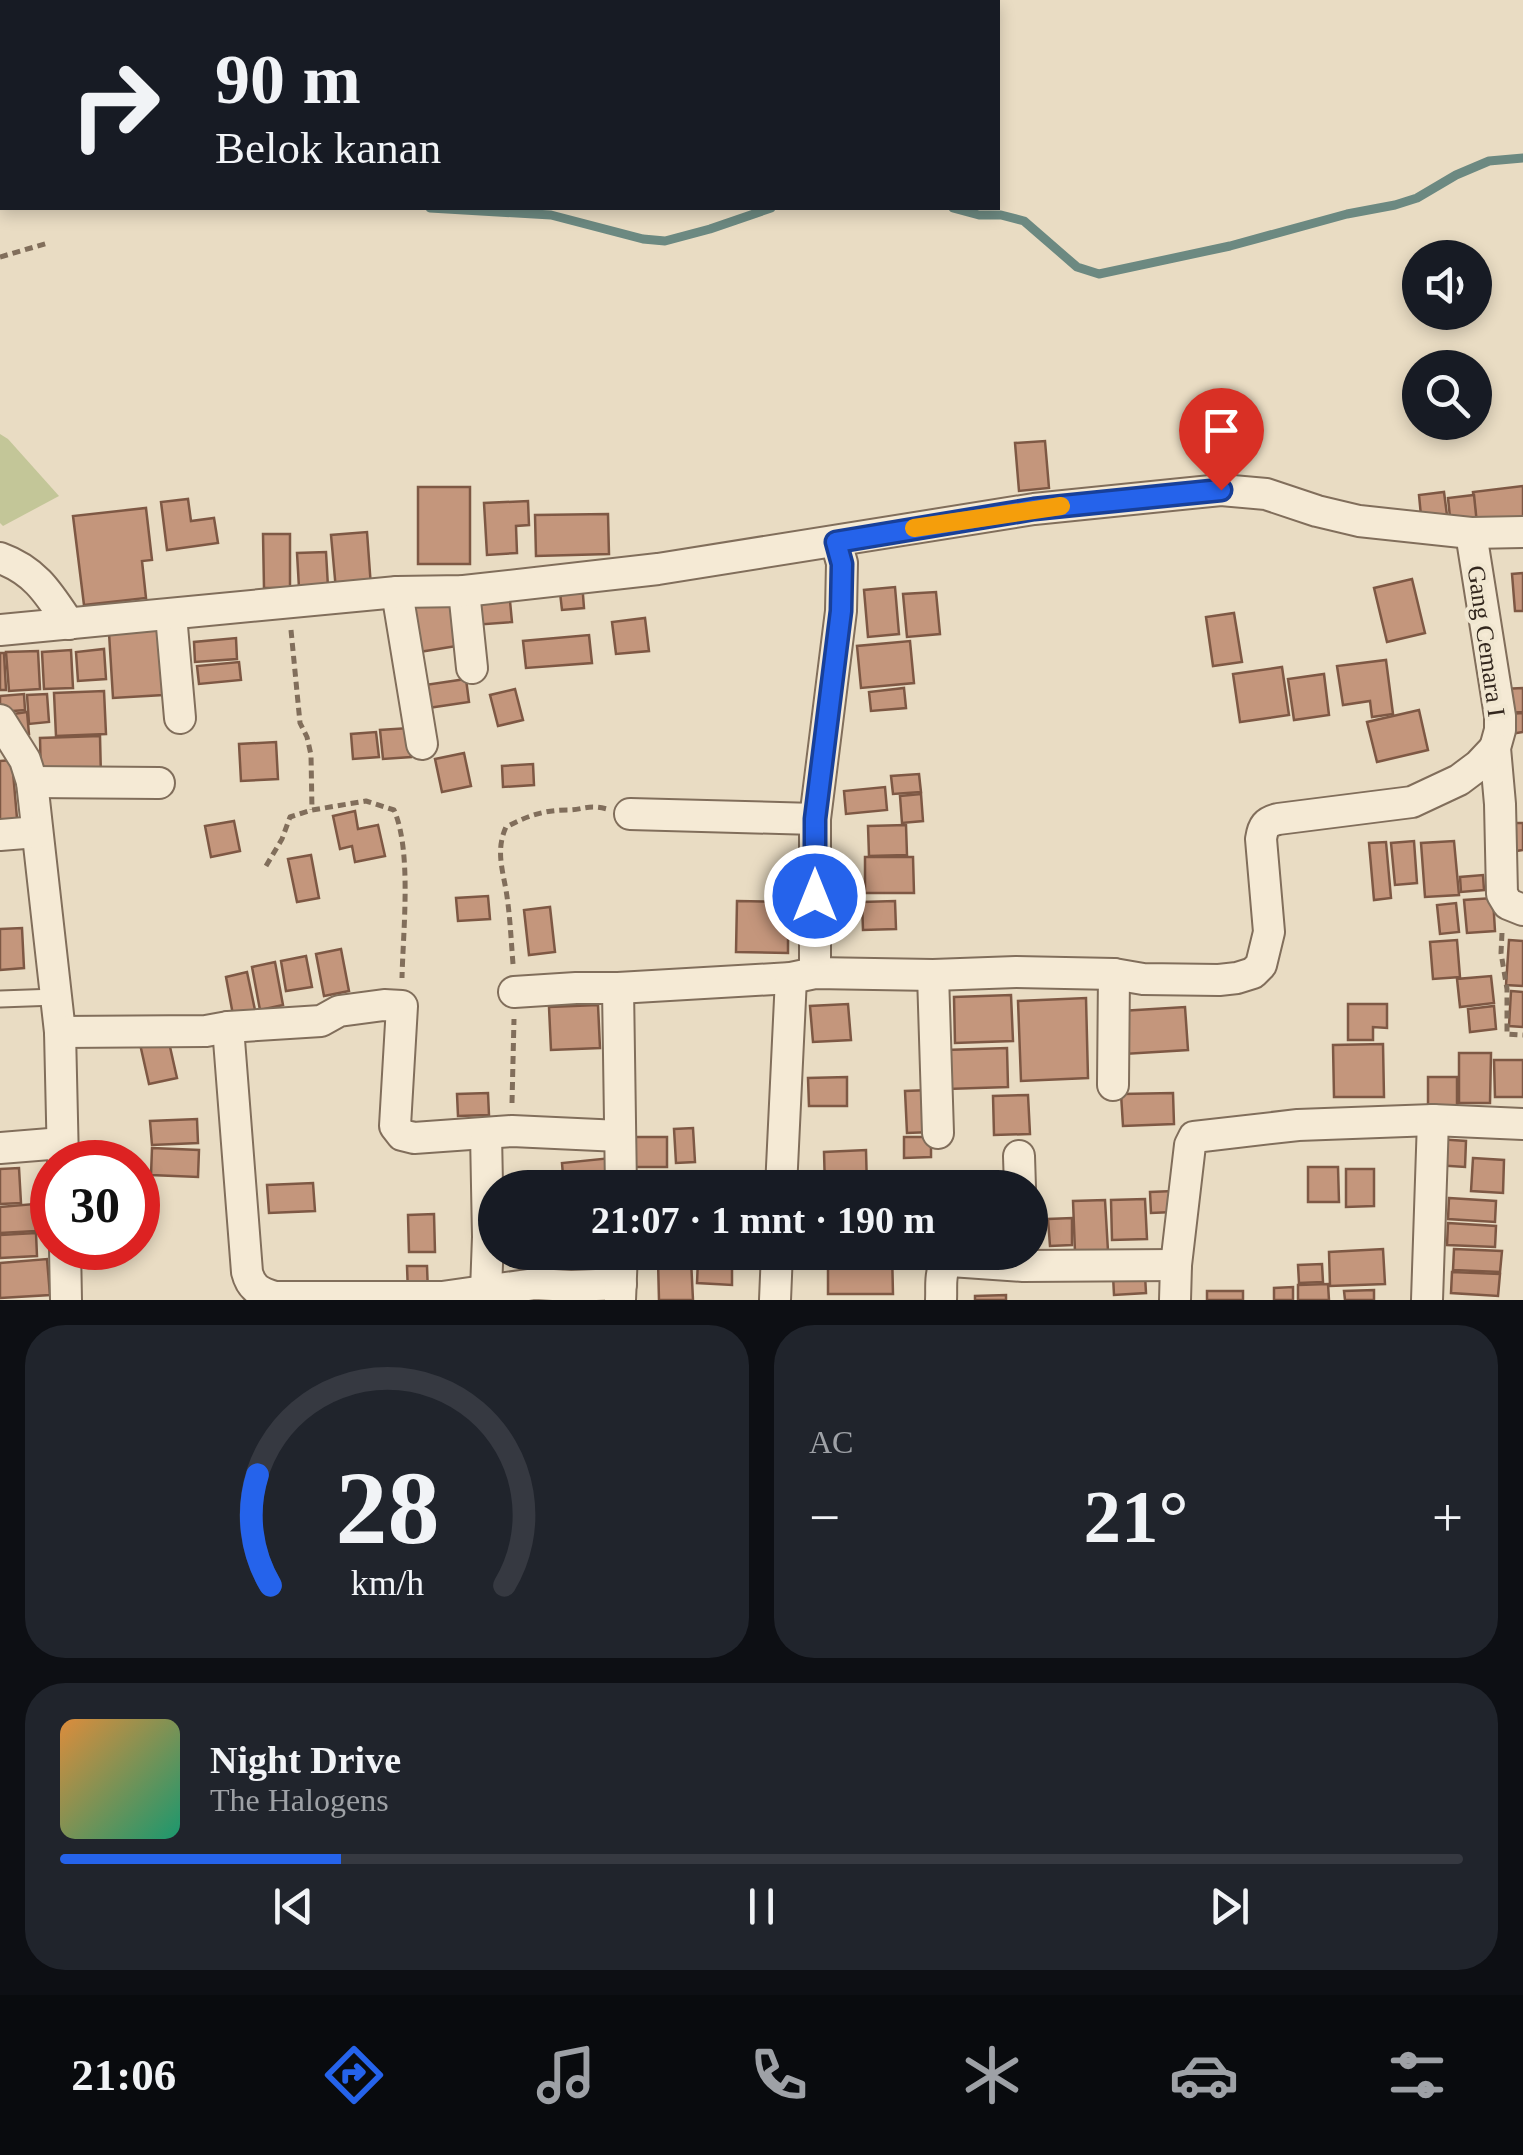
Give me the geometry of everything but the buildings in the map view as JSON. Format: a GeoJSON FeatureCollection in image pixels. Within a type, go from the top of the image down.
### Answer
{"type":"FeatureCollection","features":[{"type":"Feature","properties":{"kind":"street"},"geometry":{"type":"LineString","coordinates":[[0,630],[397,592],[464,590],[658,569],[1034,509],[1221,490],[1266,494],[1359,522],[1470,534],[1523,532]]}},
{"type":"Feature","properties":{"kind":"street","name":"Gang Cemara I"},"geometry":{"type":"LineString","coordinates":[[1470,534],[1500,716],[1495,748],[1511,804],[1502,894],[1516,907]]}},
{"type":"Feature","properties":{"kind":"street"},"geometry":{"type":"LineString","coordinates":[[782,1170],[815,819],[841,611],[842,564],[836,542]]}},
{"type":"Feature","properties":{"kind":"street"},"geometry":{"type":"LineString","coordinates":[[0,558],[20,565],[36,578],[69,624]]}},
{"type":"Feature","properties":{"kind":"street"},"geometry":{"type":"LineString","coordinates":[[464,590],[472,668]]}},
{"type":"Feature","properties":{"kind":"street"},"geometry":{"type":"LineString","coordinates":[[397,592],[422,744]]}},
{"type":"Feature","properties":{"kind":"street"},"geometry":{"type":"LineString","coordinates":[[171,615],[180,718]]}},
{"type":"Feature","properties":{"kind":"street"},"geometry":{"type":"LineString","coordinates":[[0,720],[25,760],[37,814],[60,1032],[62,1140]]}},
{"type":"Feature","properties":{"kind":"street"},"geometry":{"type":"LineString","coordinates":[[514,992],[803,975],[1016,972],[1114,974],[1143,979],[1237,978],[1253,973],[1264,957],[1269,932],[1261,839],[1269,821],[1412,802],[1458,780],[1495,748]]}},
{"type":"Feature","properties":{"kind":"street"},"geometry":{"type":"LineString","coordinates":[[32,782],[159,782]]}},
{"type":"Feature","properties":{"kind":"street"},"geometry":{"type":"LineString","coordinates":[[630,814],[815,819]]}},
{"type":"Feature","properties":{"kind":"street"},"geometry":{"type":"LineString","coordinates":[[0,835],[37,832]]}},
{"type":"Feature","properties":{"kind":"street"},"geometry":{"type":"LineString","coordinates":[[933,974],[938,1134]]}},
{"type":"Feature","properties":{"kind":"street"},"geometry":{"type":"LineString","coordinates":[[1113,1085],[1114,974]]}},
{"type":"Feature","properties":{"kind":"street"},"geometry":{"type":"LineString","coordinates":[[618,988],[621,1170]]}},
{"type":"Feature","properties":{"kind":"street"},"geometry":{"type":"LineString","coordinates":[[60,1032],[206,1031],[321,1021],[339,1011],[402,1006],[395,1126],[402,1134],[414,1138],[499,1133],[620,1136]]}},
{"type":"Feature","properties":{"kind":"street"},"geometry":{"type":"LineString","coordinates":[[228,1027],[246,1272],[258,1291],[274,1297],[442,1297],[534,1284],[621,1292]]}},
{"type":"Feature","properties":{"kind":"street"},"geometry":{"type":"LineString","coordinates":[[1427,1300],[1433,1120]]}},
{"type":"Feature","properties":{"kind":"street"},"geometry":{"type":"LineString","coordinates":[[1176,1300],[1176,1265],[1194,1137],[1266,1127],[1433,1120],[1523,1124]]}},
{"type":"Feature","properties":{"kind":"street"},"geometry":{"type":"LineString","coordinates":[[486,1291],[499,1133]]}},
{"type":"Feature","properties":{"kind":"street"},"geometry":{"type":"LineString","coordinates":[[0,1148],[30,1150]]}},
{"type":"Feature","properties":{"kind":"street"},"geometry":{"type":"LineString","coordinates":[[1019,1156],[1019,1170]]}},
{"type":"Feature","properties":{"kind":"street"},"geometry":{"type":"LineString","coordinates":[[1048,1260],[1176,1265]]}},
{"type":"Feature","properties":{"kind":"street"},"geometry":{"type":"LineString","coordinates":[[65,1270],[66,1300]]}},
{"type":"Feature","properties":{"kind":"street"},"geometry":{"type":"LineString","coordinates":[[775,1300],[776,1270]]}},
{"type":"Feature","properties":{"kind":"street"},"geometry":{"type":"LineString","coordinates":[[941,1300],[942,1270]]}},
{"type":"Feature","properties":{"kind":"lane"},"geometry":{"type":"LineString","coordinates":[[0,999],[56,997]]}},
{"type":"Feature","properties":{"kind":"path"},"geometry":{"type":"LineString","coordinates":[[0,257],[48,242]]}},
{"type":"Feature","properties":{"kind":"path"},"geometry":{"type":"LineString","coordinates":[[289,602],[300,723],[311,756],[312,810]]}},
{"type":"Feature","properties":{"kind":"path"},"geometry":{"type":"LineString","coordinates":[[266,866],[290,817],[366,801],[394,810],[405,871],[402,1006]]}},
{"type":"Feature","properties":{"kind":"path"},"geometry":{"type":"LineString","coordinates":[[499,1133],[514,992],[506,890],[500,868],[501,839],[506,827],[557,808],[570,810],[592,805],[630,814]]}},
{"type":"Feature","properties":{"kind":"path"},"geometry":{"type":"LineString","coordinates":[[1516,907],[1503,926],[1501,954],[1507,989],[1507,1034],[1523,1035]]}},
{"type":"Feature","properties":{"kind":"green space"},"geometry":{"type":"Polygon","coordinates":[[[0,434],[59,496],[3,526],[0,523],[0,434]]]}},
{"type":"Feature","properties":{"kind":"waterway"},"geometry":{"type":"LineString","coordinates":[[960,210],[1024,221],[1077,267],[1099,274],[1395,205],[1489,161],[1523,158]]}},
{"type":"Feature","properties":{"kind":"waterway"},"geometry":{"type":"LineString","coordinates":[[465,210],[551,215],[665,241],[765,210]]}},
{"type":"Feature","properties":{"kind":"slow traffic"},"geometry":{"type":"LineString","coordinates":[[914,528],[1061,506]]}},
{"type":"Feature","properties":{"kind":"route"},"geometry":{"type":"LineString","coordinates":[[815,896],[815,819],[841,611],[842,564],[836,542],[1034,509],[1221,490]]}}]}
